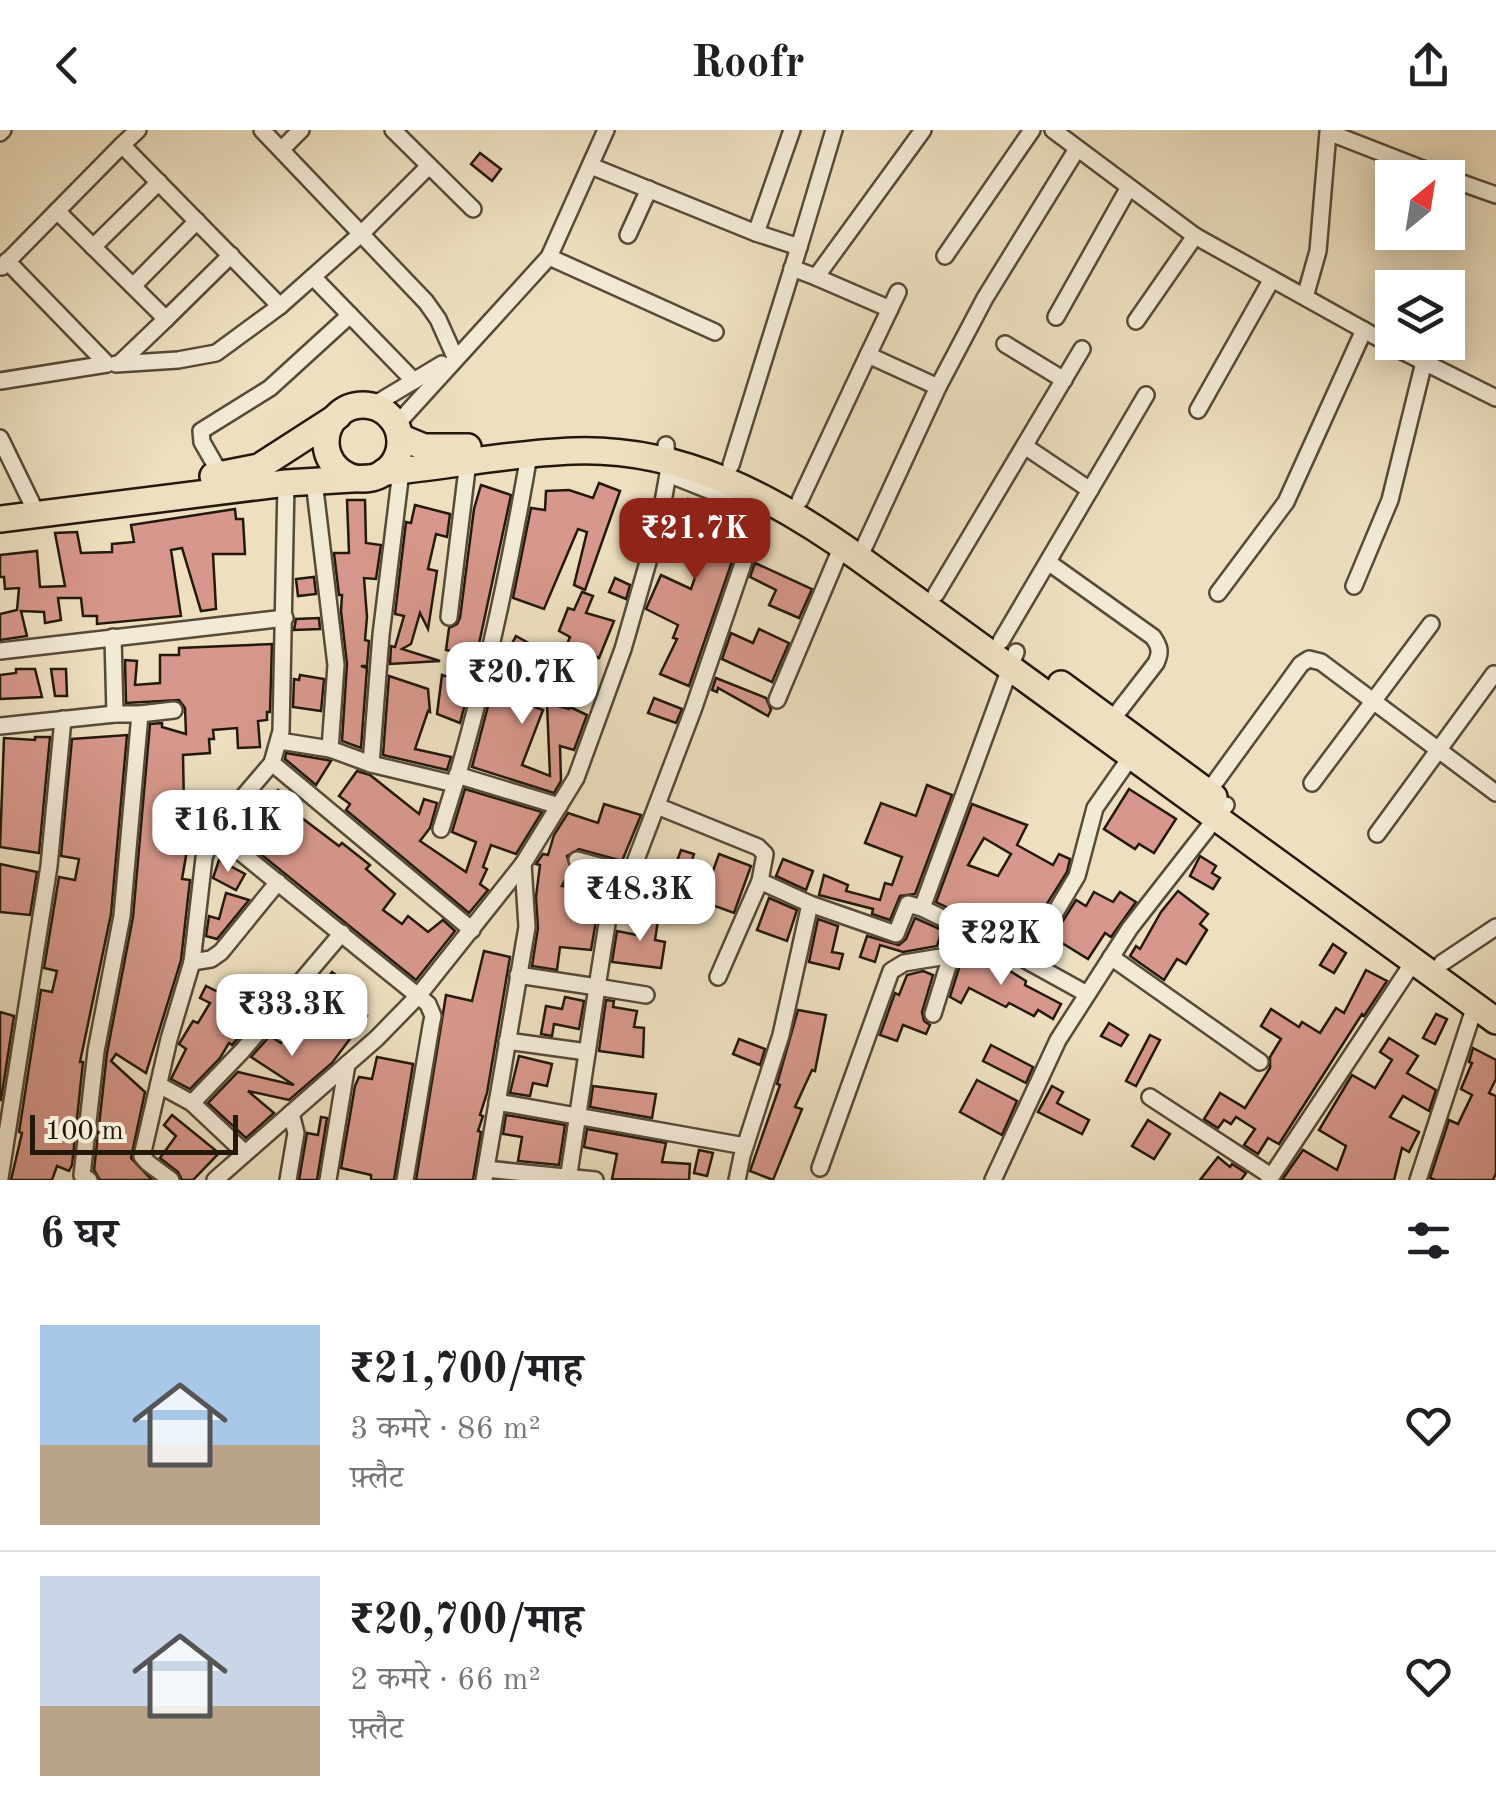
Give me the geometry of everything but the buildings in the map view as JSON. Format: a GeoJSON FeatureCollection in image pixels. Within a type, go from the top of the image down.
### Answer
{"type":"FeatureCollection","features":[{"type":"Feature","properties":{"kind":"main road"},"geometry":{"type":"LineString","coordinates":[[0,519],[34,506],[259,467],[348,408],[372,406],[382,410],[398,431],[424,448],[616,436],[667,460],[766,497],[936,594],[1130,758],[1217,806],[1442,964],[1489,1010]]}},
{"type":"Feature","properties":{"kind":"main road"},"geometry":{"type":"LineString","coordinates":[[338,416],[327,436],[330,458],[346,475],[385,474]]}},
{"type":"Feature","properties":{"kind":"main road"},"geometry":{"type":"LineString","coordinates":[[385,474],[397,457],[398,431]]}},
{"type":"Feature","properties":{"kind":"main road"},"geometry":{"type":"LineString","coordinates":[[0,503],[34,506],[314,481],[529,455],[616,451],[730,465],[766,497],[800,500],[856,549],[1111,721],[1414,961],[1489,1010]]}},
{"type":"Feature","properties":{"kind":"street"},"geometry":{"type":"LineString","coordinates":[[114,364],[4,265],[138,130]]}},
{"type":"Feature","properties":{"kind":"street"},"geometry":{"type":"LineString","coordinates":[[262,130],[426,302],[454,357]]}},
{"type":"Feature","properties":{"kind":"street"},"geometry":{"type":"LineString","coordinates":[[282,149],[301,130]]}},
{"type":"Feature","properties":{"kind":"street"},"geometry":{"type":"LineString","coordinates":[[394,130],[473,209]]}},
{"type":"Feature","properties":{"kind":"street"},"geometry":{"type":"LineString","coordinates":[[398,431],[454,357],[549,257],[606,130]]}},
{"type":"Feature","properties":{"kind":"street"},"geometry":{"type":"LineString","coordinates":[[756,233],[792,130]]}},
{"type":"Feature","properties":{"kind":"street"},"geometry":{"type":"LineString","coordinates":[[730,465],[834,130]]}},
{"type":"Feature","properties":{"kind":"street"},"geometry":{"type":"LineString","coordinates":[[816,276],[922,130]]}},
{"type":"Feature","properties":{"kind":"street"},"geometry":{"type":"LineString","coordinates":[[945,256],[1032,130]]}},
{"type":"Feature","properties":{"kind":"street"},"geometry":{"type":"LineString","coordinates":[[1054,130],[1194,236],[1496,398]]}},
{"type":"Feature","properties":{"kind":"street"},"geometry":{"type":"LineString","coordinates":[[1304,296],[1320,238],[1328,132],[1400,160]]}},
{"type":"Feature","properties":{"kind":"street"},"geometry":{"type":"LineString","coordinates":[[122,145],[280,306]]}},
{"type":"Feature","properties":{"kind":"street"},"geometry":{"type":"LineString","coordinates":[[777,700],[985,298],[1076,149]]}},
{"type":"Feature","properties":{"kind":"street"},"geometry":{"type":"LineString","coordinates":[[0,381],[216,353],[280,306],[362,234],[428,166]]}},
{"type":"Feature","properties":{"kind":"street"},"geometry":{"type":"LineString","coordinates":[[591,166],[799,247]]}},
{"type":"Feature","properties":{"kind":"street"},"geometry":{"type":"LineString","coordinates":[[93,247],[159,182]]}},
{"type":"Feature","properties":{"kind":"street"},"geometry":{"type":"LineString","coordinates":[[1465,184],[1496,195]]}},
{"type":"Feature","properties":{"kind":"street"},"geometry":{"type":"LineString","coordinates":[[1056,318],[1128,188]]}},
{"type":"Feature","properties":{"kind":"street"},"geometry":{"type":"LineString","coordinates":[[628,236],[649,189]]}},
{"type":"Feature","properties":{"kind":"street"},"geometry":{"type":"LineString","coordinates":[[57,211],[166,319]]}},
{"type":"Feature","properties":{"kind":"street"},"geometry":{"type":"LineString","coordinates":[[132,286],[197,221]]}},
{"type":"Feature","properties":{"kind":"street"},"geometry":{"type":"LineString","coordinates":[[1136,321],[1194,236]]}},
{"type":"Feature","properties":{"kind":"street"},"geometry":{"type":"LineString","coordinates":[[114,364],[231,256]]}},
{"type":"Feature","properties":{"kind":"street"},"geometry":{"type":"LineString","coordinates":[[549,257],[716,332]]}},
{"type":"Feature","properties":{"kind":"street"},"geometry":{"type":"LineString","coordinates":[[792,268],[890,309]]}},
{"type":"Feature","properties":{"kind":"street"},"geometry":{"type":"LineString","coordinates":[[313,277],[414,381]]}},
{"type":"Feature","properties":{"kind":"street"},"geometry":{"type":"LineString","coordinates":[[1198,410],[1272,279]]}},
{"type":"Feature","properties":{"kind":"street"},"geometry":{"type":"LineString","coordinates":[[800,500],[898,292]]}},
{"type":"Feature","properties":{"kind":"street"},"geometry":{"type":"LineString","coordinates":[[221,475],[202,442],[201,431],[270,388],[350,315]]}},
{"type":"Feature","properties":{"kind":"street"},"geometry":{"type":"LineString","coordinates":[[1218,593],[1286,502],[1364,330]]}},
{"type":"Feature","properties":{"kind":"street"},"geometry":{"type":"LineString","coordinates":[[1004,344],[1064,380]]}},
{"type":"Feature","properties":{"kind":"street"},"geometry":{"type":"LineString","coordinates":[[936,594],[1082,348]]}},
{"type":"Feature","properties":{"kind":"street"},"geometry":{"type":"LineString","coordinates":[[868,354],[938,387]]}},
{"type":"Feature","properties":{"kind":"street"},"geometry":{"type":"LineString","coordinates":[[372,406],[454,357]]}},
{"type":"Feature","properties":{"kind":"street"},"geometry":{"type":"LineString","coordinates":[[1354,586],[1390,500],[1424,362]]}},
{"type":"Feature","properties":{"kind":"street"},"geometry":{"type":"LineString","coordinates":[[922,908],[1009,653],[1048,562],[1146,395]]}},
{"type":"Feature","properties":{"kind":"street"},"geometry":{"type":"LineString","coordinates":[[0,438],[34,506]]}},
{"type":"Feature","properties":{"kind":"street"},"geometry":{"type":"LineString","coordinates":[[1026,447],[1090,490]]}},
{"type":"Feature","properties":{"kind":"street"},"geometry":{"type":"LineString","coordinates":[[441,829],[492,649],[529,455]]}},
{"type":"Feature","properties":{"kind":"street"},"geometry":{"type":"LineString","coordinates":[[449,617],[468,460]]}},
{"type":"Feature","properties":{"kind":"street"},"geometry":{"type":"LineString","coordinates":[[215,1180],[237,1165],[418,996],[523,864],[576,778],[623,649],[659,524],[667,460]]}},
{"type":"Feature","properties":{"kind":"street"},"geometry":{"type":"LineString","coordinates":[[372,764],[381,635],[385,474]]}},
{"type":"Feature","properties":{"kind":"street"},"geometry":{"type":"LineString","coordinates":[[314,481],[336,664],[330,750]]}},
{"type":"Feature","properties":{"kind":"street"},"geometry":{"type":"LineString","coordinates":[[171,1180],[142,1156],[192,962],[204,858],[214,831],[272,763],[280,741],[286,618],[286,483]]}},
{"type":"Feature","properties":{"kind":"street"},"geometry":{"type":"LineString","coordinates":[[577,860],[625,873],[630,870],[657,806],[766,497]]}},
{"type":"Feature","properties":{"kind":"street"},"geometry":{"type":"LineString","coordinates":[[1048,562],[1158,644],[1156,663],[1111,721]]}},
{"type":"Feature","properties":{"kind":"street"},"geometry":{"type":"LineString","coordinates":[[0,651],[286,618]]}},
{"type":"Feature","properties":{"kind":"street"},"geometry":{"type":"LineString","coordinates":[[1312,783],[1431,624]]}},
{"type":"Feature","properties":{"kind":"street"},"geometry":{"type":"LineString","coordinates":[[113,637],[115,714]]}},
{"type":"Feature","properties":{"kind":"street"},"geometry":{"type":"LineString","coordinates":[[993,1180],[1052,1054],[1087,994],[1217,806],[1301,664],[1310,659],[1321,662],[1496,794]]}},
{"type":"Feature","properties":{"kind":"street"},"geometry":{"type":"LineString","coordinates":[[1378,834],[1494,674]]}},
{"type":"Feature","properties":{"kind":"street"},"geometry":{"type":"LineString","coordinates":[[0,726],[174,710]]}},
{"type":"Feature","properties":{"kind":"street"},"geometry":{"type":"LineString","coordinates":[[84,1178],[96,1051],[122,916],[140,714]]}},
{"type":"Feature","properties":{"kind":"street"},"geometry":{"type":"LineString","coordinates":[[0,1178],[50,866],[63,719]]}},
{"type":"Feature","properties":{"kind":"street"},"geometry":{"type":"LineString","coordinates":[[280,741],[559,806]]}},
{"type":"Feature","properties":{"kind":"street"},"geometry":{"type":"LineString","coordinates":[[820,1168],[891,971],[904,963],[1002,947],[1030,937],[1049,924],[1078,876],[1091,818],[1130,758]]}},
{"type":"Feature","properties":{"kind":"street"},"geometry":{"type":"LineString","coordinates":[[272,763],[472,930]]}},
{"type":"Feature","properties":{"kind":"street"},"geometry":{"type":"LineString","coordinates":[[657,806],[758,847],[765,854],[760,881],[718,977]]}},
{"type":"Feature","properties":{"kind":"street"},"geometry":{"type":"LineString","coordinates":[[214,831],[428,1004],[432,1016],[405,1180]]}},
{"type":"Feature","properties":{"kind":"street"},"geometry":{"type":"LineString","coordinates":[[523,864],[527,928],[485,1174],[595,1180]]}},
{"type":"Feature","properties":{"kind":"street"},"geometry":{"type":"LineString","coordinates":[[760,881],[810,904],[896,934],[908,904],[922,908],[1087,994]]}},
{"type":"Feature","properties":{"kind":"street"},"geometry":{"type":"LineString","coordinates":[[192,962],[221,952],[278,882]]}},
{"type":"Feature","properties":{"kind":"street"},"geometry":{"type":"LineString","coordinates":[[568,1178],[609,911],[628,886]]}},
{"type":"Feature","properties":{"kind":"street"},"geometry":{"type":"LineString","coordinates":[[737,1180],[744,1146],[782,1035],[810,904]]}},
{"type":"Feature","properties":{"kind":"street"},"geometry":{"type":"LineString","coordinates":[[1442,964],[1496,927]]}},
{"type":"Feature","properties":{"kind":"street"},"geometry":{"type":"LineString","coordinates":[[192,1103],[242,1051],[342,933]]}},
{"type":"Feature","properties":{"kind":"street"},"geometry":{"type":"LineString","coordinates":[[933,1014],[952,953]]}},
{"type":"Feature","properties":{"kind":"street"},"geometry":{"type":"LineString","coordinates":[[1111,957],[1260,1062]]}},
{"type":"Feature","properties":{"kind":"street"},"geometry":{"type":"LineString","coordinates":[[1150,1097],[1270,1178],[1414,961]]}},
{"type":"Feature","properties":{"kind":"street"},"geometry":{"type":"LineString","coordinates":[[518,975],[646,995]]}},
{"type":"Feature","properties":{"kind":"street"},"geometry":{"type":"LineString","coordinates":[[1418,1180],[1489,1010]]}},
{"type":"Feature","properties":{"kind":"street"},"geometry":{"type":"LineString","coordinates":[[507,1041],[587,1052]]}},
{"type":"Feature","properties":{"kind":"street"},"geometry":{"type":"LineString","coordinates":[[328,1180],[347,1064]]}},
{"type":"Feature","properties":{"kind":"street"},"geometry":{"type":"LineString","coordinates":[[159,1084],[192,1103],[237,1165]]}},
{"type":"Feature","properties":{"kind":"street"},"geometry":{"type":"LineString","coordinates":[[497,1102],[744,1146]]}},
{"type":"Feature","properties":{"kind":"street"},"geometry":{"type":"LineString","coordinates":[[288,1180],[296,1133],[291,1113]]}}]}
